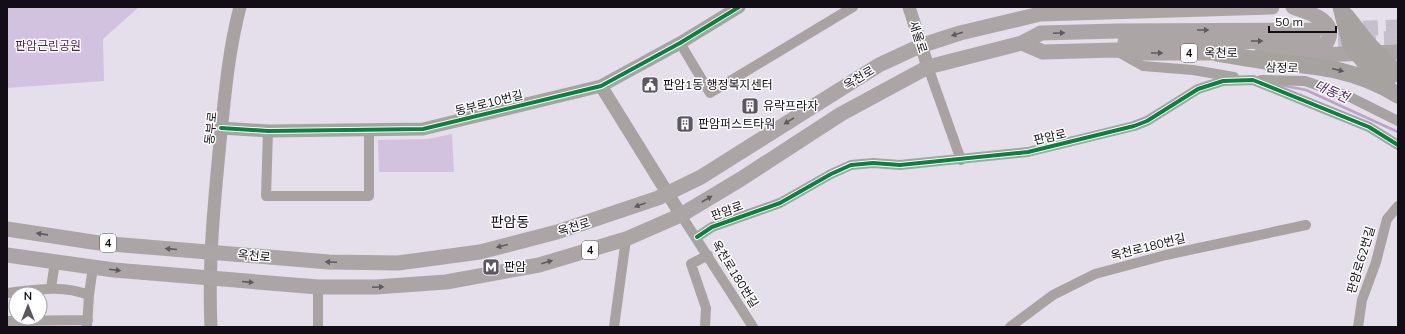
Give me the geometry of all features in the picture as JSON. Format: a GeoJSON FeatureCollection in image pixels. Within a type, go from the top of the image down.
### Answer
{"type":"FeatureCollection","features":[{"type":"Feature","properties":{"kind":"highway"},"geometry":{"type":"LineString","coordinates":[[1341,7],[1358,32],[1376,54],[1398,74]]}},
{"type":"Feature","properties":{"kind":"highway"},"geometry":{"type":"LineString","coordinates":[[1341,7],[1351,46],[1370,68],[1398,91]]}},
{"type":"Feature","properties":{"kind":"highway"},"geometry":{"type":"LineString","coordinates":[[1217,53],[1274,62],[1325,67],[1369,80],[1398,95]]}},
{"type":"Feature","properties":{"kind":"main road","name":"옥천로"},"geometry":{"type":"LineString","coordinates":[[7,229],[99,242],[329,262],[398,263],[480,252],[558,232],[638,206],[669,193],[701,177],[879,65],[920,46],[960,33],[1040,14],[1094,10],[1272,7]]}},
{"type":"Feature","properties":{"kind":"main road"},"geometry":{"type":"LineString","coordinates":[[1022,44],[1315,42],[1328,39],[1328,28],[1325,21],[1317,16],[1293,7]]}},
{"type":"Feature","properties":{"kind":"main road","name":"옥천로"},"geometry":{"type":"LineString","coordinates":[[7,255],[93,267],[318,287],[376,287],[446,282],[539,265],[626,239],[681,215],[741,179],[841,114],[928,67],[1022,44],[1043,52],[1115,50],[1146,53],[1217,53],[1315,42],[1357,54],[1398,52]]}},
{"type":"Feature","properties":{"kind":"street","name":"동부로"},"geometry":{"type":"LineString","coordinates":[[211,327],[209,278],[210,252],[221,128],[228,56],[240,7]]}},
{"type":"Feature","properties":{"kind":"street","name":"동부로10번길"},"geometry":{"type":"LineString","coordinates":[[221,128],[268,131],[369,131],[423,129],[602,86],[680,43],[738,7]]}},
{"type":"Feature","properties":{"kind":"street"},"geometry":{"type":"LineString","coordinates":[[680,43],[710,93],[853,7]]}},
{"type":"Feature","properties":{"kind":"street","name":"새울로"},"geometry":{"type":"LineString","coordinates":[[909,7],[920,46],[928,67]]}},
{"type":"Feature","properties":{"kind":"street","name":"삼정로"},"geometry":{"type":"LineString","coordinates":[[1115,50],[1144,66],[1193,70],[1249,80],[1305,81],[1348,96],[1398,121]]}},
{"type":"Feature","properties":{"kind":"street"},"geometry":{"type":"LineString","coordinates":[[928,67],[961,160]]}},
{"type":"Feature","properties":{"kind":"street","name":"판암로"},"geometry":{"type":"LineString","coordinates":[[696,237],[712,227],[780,203],[831,174],[851,165],[873,163],[900,165],[1028,152],[1134,126],[1147,121],[1198,89],[1223,81],[1249,80],[1369,127],[1398,145]]}},
{"type":"Feature","properties":{"kind":"street"},"geometry":{"type":"LineString","coordinates":[[602,86],[669,193],[681,215]]}},
{"type":"Feature","properties":{"kind":"street"},"geometry":{"type":"LineString","coordinates":[[268,131],[266,196],[369,196],[369,131]]}},
{"type":"Feature","properties":{"kind":"street","name":"판암로62번길"},"geometry":{"type":"LineString","coordinates":[[1358,327],[1362,300],[1376,262],[1387,219],[1398,206]]}},
{"type":"Feature","properties":{"kind":"street","name":"옥천로180번길"},"geometry":{"type":"LineString","coordinates":[[681,215],[753,327]]}},
{"type":"Feature","properties":{"kind":"street","name":"옥천로180번길"},"geometry":{"type":"LineString","coordinates":[[1010,327],[1053,295],[1095,274],[1166,255],[1306,225]]}},
{"type":"Feature","properties":{"kind":"street"},"geometry":{"type":"LineString","coordinates":[[614,327],[626,239]]}},
{"type":"Feature","properties":{"kind":"street"},"geometry":{"type":"LineString","coordinates":[[705,327],[706,308],[691,264],[708,255]]}},
{"type":"Feature","properties":{"kind":"street"},"geometry":{"type":"LineString","coordinates":[[51,288],[55,262]]}},
{"type":"Feature","properties":{"kind":"street"},"geometry":{"type":"LineString","coordinates":[[7,321],[87,323],[93,267]]}},
{"type":"Feature","properties":{"kind":"street"},"geometry":{"type":"LineString","coordinates":[[318,287],[318,327]]}},
{"type":"Feature","properties":{"kind":"street"},"geometry":{"type":"LineString","coordinates":[[7,293],[51,288],[73,288],[89,295]]}},
{"type":"Feature","properties":{"kind":"green space","name":"판암근린공원"},"geometry":{"type":"Polygon","coordinates":[[[7,7],[139,7],[103,39],[104,81],[7,88],[7,7]]]}},
{"type":"Feature","properties":{"kind":"green space"},"geometry":{"type":"Polygon","coordinates":[[[452,134],[454,172],[379,172],[378,140],[427,139],[452,134]]]}},
{"type":"Feature","properties":{"kind":"waterway","name":"대동천"},"geometry":{"type":"LineString","coordinates":[[1280,85],[1306,90],[1398,132]]}},
{"type":"Feature","properties":{"kind":"tunnel"},"geometry":{"type":"LineString","coordinates":[[1317,30],[1398,27]]}},
{"type":"Feature","properties":{"kind":"tunnel"},"geometry":{"type":"LineString","coordinates":[[1315,41],[1398,38]]}},
{"type":"Feature","properties":{"kind":"cycle path"},"geometry":{"type":"LineString","coordinates":[[221,128],[268,131],[423,129],[601,86],[680,43],[739,7]]}},
{"type":"Feature","properties":{"kind":"cycle path"},"geometry":{"type":"LineString","coordinates":[[697,237],[712,227],[780,203],[831,174],[851,165],[873,163],[900,165],[1028,152],[1134,126],[1147,121],[1198,89],[1223,81],[1253,80],[1369,127],[1398,145]]}},
{"type":"Feature","properties":{"kind":"place","name":"판암1동 행정복지센터"},"geometry":{"type":"Point","coordinates":[650,85]}},
{"type":"Feature","properties":{"kind":"place","name":"유락프라자"},"geometry":{"type":"Point","coordinates":[750,106]}},
{"type":"Feature","properties":{"kind":"place","name":"판암퍼스트타워"},"geometry":{"type":"Point","coordinates":[685,124]}},
{"type":"Feature","properties":{"kind":"place","name":"판암"},"geometry":{"type":"Point","coordinates":[491,267]}},
{"type":"Feature","properties":{"kind":"district","name":"판암동"},"geometry":{"type":"Point","coordinates":[510,222]}}]}
